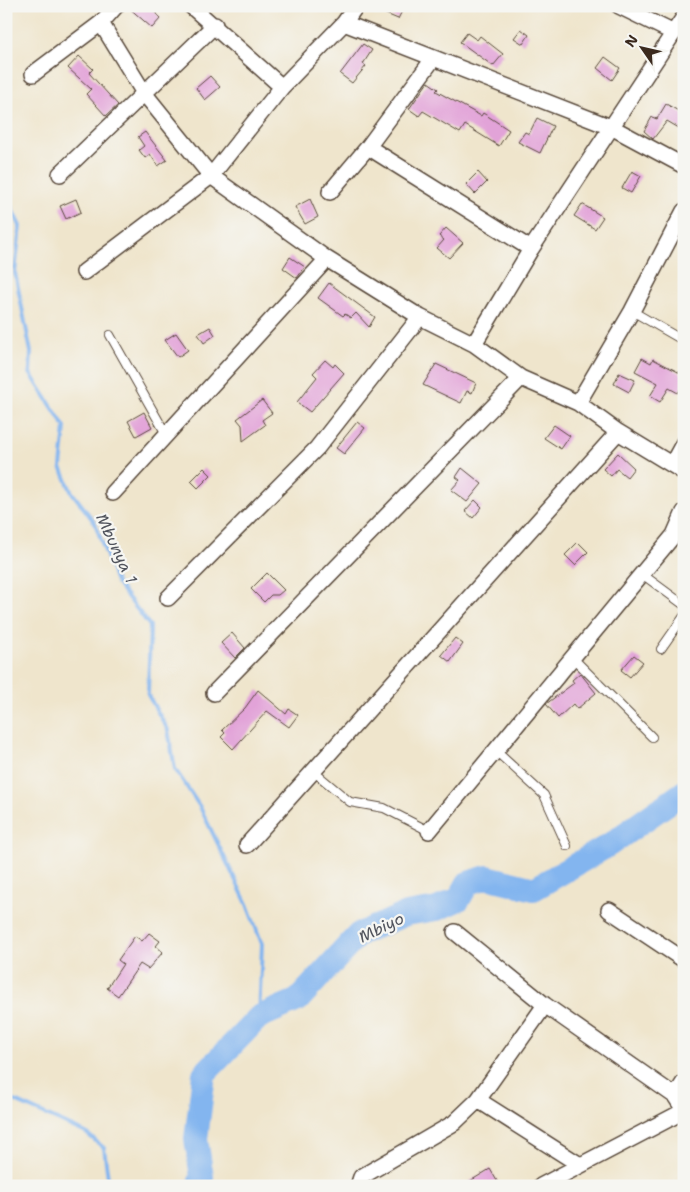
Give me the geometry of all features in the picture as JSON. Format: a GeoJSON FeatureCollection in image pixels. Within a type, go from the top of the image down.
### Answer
{"type":"FeatureCollection","features":[{"type":"Feature","properties":{"kind":"street"},"geometry":{"type":"LineString","coordinates":[[33,74],[101,22],[116,6]]}},
{"type":"Feature","properties":{"kind":"street"},"geometry":{"type":"LineString","coordinates":[[191,6],[282,88]]}},
{"type":"Feature","properties":{"kind":"street"},"geometry":{"type":"LineString","coordinates":[[84,272],[210,176],[282,88],[344,23],[356,6]]}},
{"type":"Feature","properties":{"kind":"street"},"geometry":{"type":"LineString","coordinates":[[619,6],[674,33]]}},
{"type":"Feature","properties":{"kind":"street"},"geometry":{"type":"LineString","coordinates":[[474,344],[531,249],[613,128],[684,18]]}},
{"type":"Feature","properties":{"kind":"street"},"geometry":{"type":"LineString","coordinates":[[101,22],[144,94],[210,176],[327,259],[420,317],[474,344],[521,378],[578,403],[618,432],[678,468],[684,442]]}},
{"type":"Feature","properties":{"kind":"street"},"geometry":{"type":"LineString","coordinates":[[344,23],[613,128],[684,166]]}},
{"type":"Feature","properties":{"kind":"street"},"geometry":{"type":"LineString","coordinates":[[60,174],[214,26]]}},
{"type":"Feature","properties":{"kind":"street"},"geometry":{"type":"LineString","coordinates":[[330,192],[368,147],[433,59]]}},
{"type":"Feature","properties":{"kind":"street"},"geometry":{"type":"LineString","coordinates":[[368,147],[531,249]]}},
{"type":"Feature","properties":{"kind":"street"},"geometry":{"type":"LineString","coordinates":[[578,403],[632,311],[684,211]]}},
{"type":"Feature","properties":{"kind":"street"},"geometry":{"type":"LineString","coordinates":[[113,493],[327,259]]}},
{"type":"Feature","properties":{"kind":"street"},"geometry":{"type":"LineString","coordinates":[[168,598],[317,448],[420,317]]}},
{"type":"Feature","properties":{"kind":"street"},"geometry":{"type":"LineString","coordinates":[[214,693],[521,378]]}},
{"type":"Feature","properties":{"kind":"street"},"geometry":{"type":"LineString","coordinates":[[247,845],[618,432]]}},
{"type":"Feature","properties":{"kind":"street"},"geometry":{"type":"LineString","coordinates":[[429,832],[674,535],[684,512]]}},
{"type":"Feature","properties":{"kind":"street"},"geometry":{"type":"LineString","coordinates":[[608,910],[684,960]]}},
{"type":"Feature","properties":{"kind":"street"},"geometry":{"type":"LineString","coordinates":[[456,932],[545,1005],[675,1096],[684,1111],[541,1186]]}},
{"type":"Feature","properties":{"kind":"street"},"geometry":{"type":"LineString","coordinates":[[358,1186],[361,1177],[454,1123],[478,1100],[545,1005]]}},
{"type":"Feature","properties":{"kind":"street"},"geometry":{"type":"LineString","coordinates":[[675,1096],[684,1082]]}},
{"type":"Feature","properties":{"kind":"street"},"geometry":{"type":"LineString","coordinates":[[478,1100],[580,1165]]}},
{"type":"Feature","properties":{"kind":"lane"},"geometry":{"type":"LineString","coordinates":[[632,311],[684,342]]}},
{"type":"Feature","properties":{"kind":"lane"},"geometry":{"type":"LineString","coordinates":[[110,335],[166,434]]}},
{"type":"Feature","properties":{"kind":"lane"},"geometry":{"type":"LineString","coordinates":[[642,574],[684,605]]}},
{"type":"Feature","properties":{"kind":"lane"},"geometry":{"type":"LineString","coordinates":[[661,649],[684,616]]}},
{"type":"Feature","properties":{"kind":"lane"},"geometry":{"type":"LineString","coordinates":[[573,658],[652,737]]}},
{"type":"Feature","properties":{"kind":"lane"},"geometry":{"type":"LineString","coordinates":[[496,752],[544,795],[567,846]]}},
{"type":"Feature","properties":{"kind":"lane"},"geometry":{"type":"LineString","coordinates":[[313,771],[350,802],[384,808],[429,832]]}},
{"type":"Feature","properties":{"kind":"building"},"geometry":{"type":"Polygon","coordinates":[[[127,6],[148,6],[161,18],[152,28],[127,6]]]}},
{"type":"Feature","properties":{"kind":"building"},"geometry":{"type":"Polygon","coordinates":[[[367,6],[396,6],[403,9],[398,19],[367,6]]]}},
{"type":"Feature","properties":{"kind":"building"},"geometry":{"type":"Polygon","coordinates":[[[521,29],[529,35],[523,44],[514,38],[521,29]]]}},
{"type":"Feature","properties":{"kind":"building"},"geometry":{"type":"Polygon","coordinates":[[[467,33],[477,40],[480,36],[503,54],[493,66],[460,42],[467,33]]]}},
{"type":"Feature","properties":{"kind":"building"},"geometry":{"type":"Polygon","coordinates":[[[363,44],[372,50],[363,64],[366,66],[352,83],[340,74],[363,44]]]}},
{"type":"Feature","properties":{"kind":"building"},"geometry":{"type":"Polygon","coordinates":[[[79,56],[93,69],[89,73],[118,105],[106,116],[86,94],[91,89],[68,68],[79,56]]]}},
{"type":"Feature","properties":{"kind":"building"},"geometry":{"type":"Polygon","coordinates":[[[605,57],[620,68],[612,80],[597,68],[605,57]]]}},
{"type":"Feature","properties":{"kind":"building"},"geometry":{"type":"Polygon","coordinates":[[[210,76],[220,87],[205,100],[196,88],[210,76]]]}},
{"type":"Feature","properties":{"kind":"building"},"geometry":{"type":"Polygon","coordinates":[[[428,82],[438,89],[436,91],[481,116],[483,113],[509,130],[499,146],[465,125],[460,133],[423,111],[419,116],[409,109],[428,82]]]}},
{"type":"Feature","properties":{"kind":"building"},"geometry":{"type":"Polygon","coordinates":[[[666,104],[684,114],[684,131],[667,121],[653,139],[644,131],[652,117],[657,119],[666,104]]]}},
{"type":"Feature","properties":{"kind":"building"},"geometry":{"type":"Polygon","coordinates":[[[537,118],[553,126],[540,153],[518,142],[525,132],[529,134],[537,118]]]}},
{"type":"Feature","properties":{"kind":"building"},"geometry":{"type":"Polygon","coordinates":[[[145,132],[167,160],[158,166],[150,154],[145,158],[139,150],[144,146],[138,137],[145,132]]]}},
{"type":"Feature","properties":{"kind":"building"},"geometry":{"type":"Polygon","coordinates":[[[632,171],[641,176],[631,193],[622,188],[632,171]]]}},
{"type":"Feature","properties":{"kind":"building"},"geometry":{"type":"Polygon","coordinates":[[[478,172],[487,182],[475,194],[466,184],[478,172]]]}},
{"type":"Feature","properties":{"kind":"building"},"geometry":{"type":"Polygon","coordinates":[[[76,199],[81,212],[66,219],[60,206],[76,199]]]}},
{"type":"Feature","properties":{"kind":"building"},"geometry":{"type":"Polygon","coordinates":[[[310,199],[318,217],[305,224],[295,207],[310,199]]]}},
{"type":"Feature","properties":{"kind":"building"},"geometry":{"type":"Polygon","coordinates":[[[582,204],[603,217],[595,229],[574,216],[582,204]]]}},
{"type":"Feature","properties":{"kind":"building"},"geometry":{"type":"Polygon","coordinates":[[[446,228],[463,243],[449,258],[437,248],[444,240],[439,236],[446,228]]]}},
{"type":"Feature","properties":{"kind":"building"},"geometry":{"type":"Polygon","coordinates":[[[290,257],[305,267],[297,278],[283,268],[290,257]]]}},
{"type":"Feature","properties":{"kind":"building"},"geometry":{"type":"Polygon","coordinates":[[[329,283],[375,317],[369,327],[356,313],[351,318],[345,314],[343,316],[318,298],[329,283]]]}},
{"type":"Feature","properties":{"kind":"building"},"geometry":{"type":"Polygon","coordinates":[[[210,327],[215,335],[204,343],[198,334],[210,327]]]}},
{"type":"Feature","properties":{"kind":"building"},"geometry":{"type":"Polygon","coordinates":[[[176,333],[188,350],[178,357],[165,340],[176,333]]]}},
{"type":"Feature","properties":{"kind":"building"},"geometry":{"type":"Polygon","coordinates":[[[642,358],[651,363],[653,359],[684,375],[684,383],[678,393],[669,388],[660,402],[650,396],[658,383],[635,371],[642,358]]]}},
{"type":"Feature","properties":{"kind":"building"},"geometry":{"type":"Polygon","coordinates":[[[325,360],[333,367],[335,364],[344,373],[310,412],[297,402],[317,377],[313,373],[325,360]]]}},
{"type":"Feature","properties":{"kind":"building"},"geometry":{"type":"Polygon","coordinates":[[[436,364],[476,383],[472,393],[467,391],[461,403],[423,385],[436,364]]]}},
{"type":"Feature","properties":{"kind":"building"},"geometry":{"type":"Polygon","coordinates":[[[619,373],[635,380],[629,392],[614,384],[619,373]]]}},
{"type":"Feature","properties":{"kind":"building"},"geometry":{"type":"Polygon","coordinates":[[[262,400],[272,413],[262,420],[265,425],[243,441],[242,425],[237,419],[262,400]]]}},
{"type":"Feature","properties":{"kind":"building"},"geometry":{"type":"Polygon","coordinates":[[[144,412],[152,427],[136,436],[128,421],[144,412]]]}},
{"type":"Feature","properties":{"kind":"building"},"geometry":{"type":"Polygon","coordinates":[[[357,422],[365,428],[344,454],[336,448],[357,422]]]}},
{"type":"Feature","properties":{"kind":"building"},"geometry":{"type":"Polygon","coordinates":[[[554,425],[570,436],[561,449],[544,438],[554,425]]]}},
{"type":"Feature","properties":{"kind":"building"},"geometry":{"type":"Polygon","coordinates":[[[618,453],[634,468],[627,477],[617,469],[611,476],[603,469],[618,453]]]}},
{"type":"Feature","properties":{"kind":"building"},"geometry":{"type":"Polygon","coordinates":[[[204,468],[211,475],[198,488],[191,481],[204,468]]]}},
{"type":"Feature","properties":{"kind":"building"},"geometry":{"type":"Polygon","coordinates":[[[462,468],[482,484],[467,502],[451,490],[460,480],[456,477],[462,468]]]}},
{"type":"Feature","properties":{"kind":"building"},"geometry":{"type":"Polygon","coordinates":[[[475,500],[482,507],[473,518],[465,511],[475,500]]]}},
{"type":"Feature","properties":{"kind":"building"},"geometry":{"type":"Polygon","coordinates":[[[578,542],[588,552],[575,565],[565,555],[578,542]]]}},
{"type":"Feature","properties":{"kind":"building"},"geometry":{"type":"Polygon","coordinates":[[[267,573],[284,590],[278,595],[271,595],[264,602],[251,589],[267,573]]]}},
{"type":"Feature","properties":{"kind":"building"},"geometry":{"type":"Polygon","coordinates":[[[232,633],[245,648],[235,658],[221,643],[232,633]]]}},
{"type":"Feature","properties":{"kind":"building"},"geometry":{"type":"Polygon","coordinates":[[[455,638],[463,644],[450,662],[441,655],[455,638]]]}},
{"type":"Feature","properties":{"kind":"building"},"geometry":{"type":"Polygon","coordinates":[[[634,655],[643,662],[630,677],[621,670],[634,655]]]}},
{"type":"Feature","properties":{"kind":"building"},"geometry":{"type":"Polygon","coordinates":[[[580,673],[596,693],[577,709],[573,704],[558,718],[546,704],[574,683],[572,680],[580,673]]]}},
{"type":"Feature","properties":{"kind":"building"},"geometry":{"type":"Polygon","coordinates":[[[258,690],[286,714],[289,709],[298,715],[289,727],[267,711],[233,749],[221,737],[225,733],[222,730],[245,708],[258,690]]]}},
{"type":"Feature","properties":{"kind":"building"},"geometry":{"type":"Polygon","coordinates":[[[149,933],[160,941],[156,946],[163,952],[148,969],[140,964],[118,996],[107,988],[123,964],[118,960],[135,936],[142,941],[149,933]]]}},
{"type":"Feature","properties":{"kind":"building"},"geometry":{"type":"Polygon","coordinates":[[[490,1169],[500,1186],[462,1186],[490,1169]]]}},
{"type":"Feature","properties":{"kind":"waterway","name":"Mbunya 1"},"geometry":{"type":"LineString","coordinates":[[6,196],[20,226],[15,273],[31,352],[30,373],[65,427],[61,467],[71,491],[95,523],[116,582],[150,626],[148,695],[168,730],[175,769],[200,807],[247,904],[262,944],[259,1017]]}},
{"type":"Feature","properties":{"kind":"waterway","name":"Mbiyo"},"geometry":{"type":"LineString","coordinates":[[198,1186],[202,1177],[196,1139],[204,1074],[259,1017],[298,1000],[359,934],[406,914],[437,909],[459,899],[468,883],[487,877],[534,889],[609,845],[684,792]]}},
{"type":"Feature","properties":{"kind":"waterway"},"geometry":{"type":"LineString","coordinates":[[6,1097],[86,1133],[104,1148],[109,1186]]}}]}
